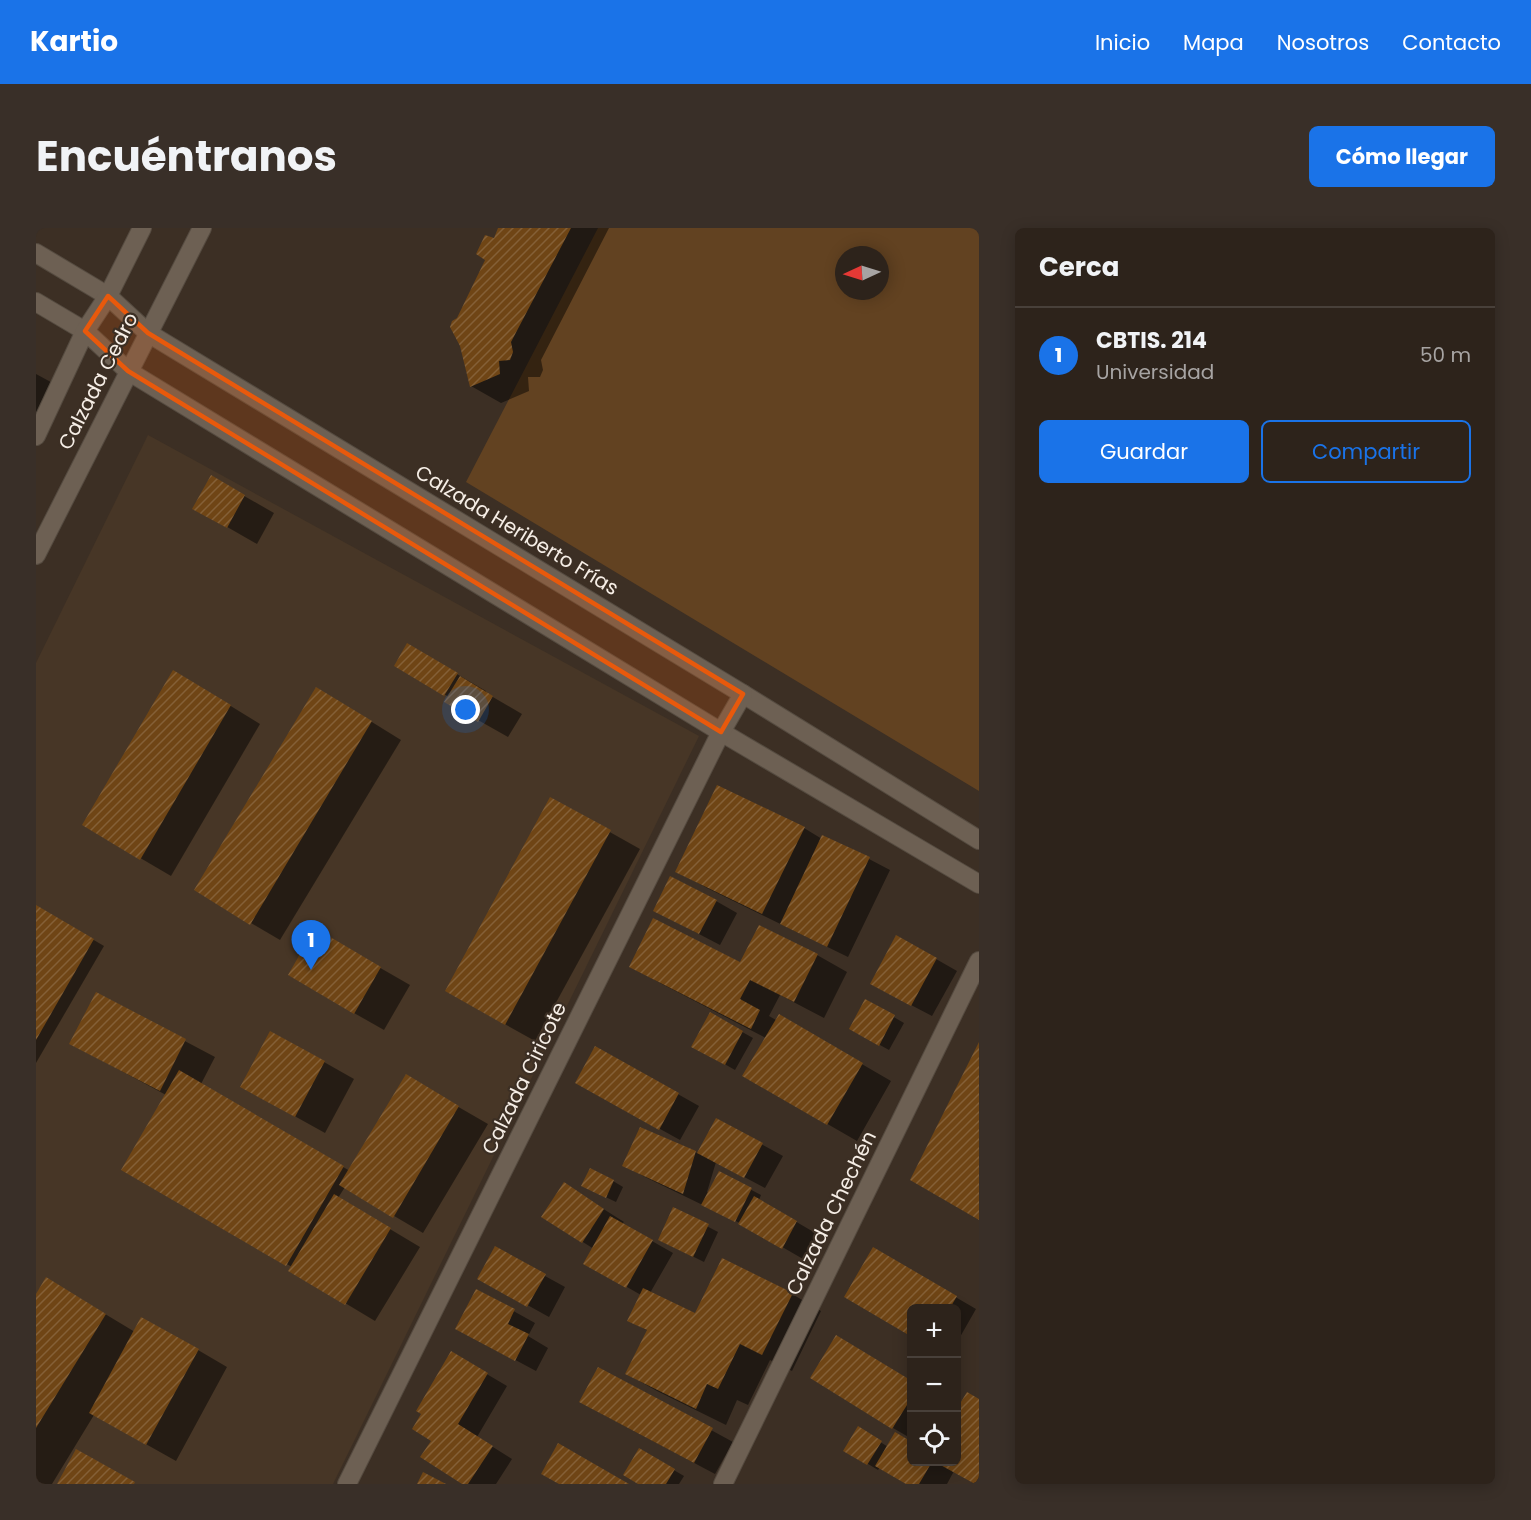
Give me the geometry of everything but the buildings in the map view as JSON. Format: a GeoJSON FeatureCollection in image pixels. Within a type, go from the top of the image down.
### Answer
{"type":"FeatureCollection","features":[{"type":"Feature","properties":{"kind":"street","name":"Calzada Cedro"},"geometry":{"type":"LineString","coordinates":[[36,436],[85,331],[108,296],[142,228]]}},
{"type":"Feature","properties":{"kind":"street","name":"Calzada Cedro"},"geometry":{"type":"LineString","coordinates":[[36,555],[202,228]]}},
{"type":"Feature","properties":{"kind":"street","name":"Calzada Heriberto Frías"},"geometry":{"type":"LineString","coordinates":[[36,253],[108,296],[148,333],[979,840]]}},
{"type":"Feature","properties":{"kind":"street"},"geometry":{"type":"LineString","coordinates":[[36,302],[85,331],[128,371],[721,732],[979,884]]}},
{"type":"Feature","properties":{"kind":"street","name":"Calzada Ciricote"},"geometry":{"type":"LineString","coordinates":[[347,1484],[721,732],[743,694]]}},
{"type":"Feature","properties":{"kind":"street","name":"Calzada Chechén"},"geometry":{"type":"LineString","coordinates":[[723,1484],[979,961]]}},
{"type":"Feature","properties":{"kind":"highlighted area"},"geometry":{"type":"Polygon","coordinates":[[[108,296],[148,333],[743,694],[721,732],[128,371],[85,331],[108,296]]]}},
{"type":"Feature","properties":{"kind":"shaded area"},"geometry":{"type":"Polygon","coordinates":[[[598,228],[979,228],[979,791],[466,482],[598,228]]]}},
{"type":"Feature","properties":{"kind":"shaded area"},"geometry":{"type":"Polygon","coordinates":[[[148,435],[699,736],[333,1484],[36,1484],[36,663],[148,435]]]}},
{"type":"Feature","properties":{"kind":"place","name":"CBTIS. 214"},"geometry":{"type":"Point","coordinates":[311,970]}}]}
